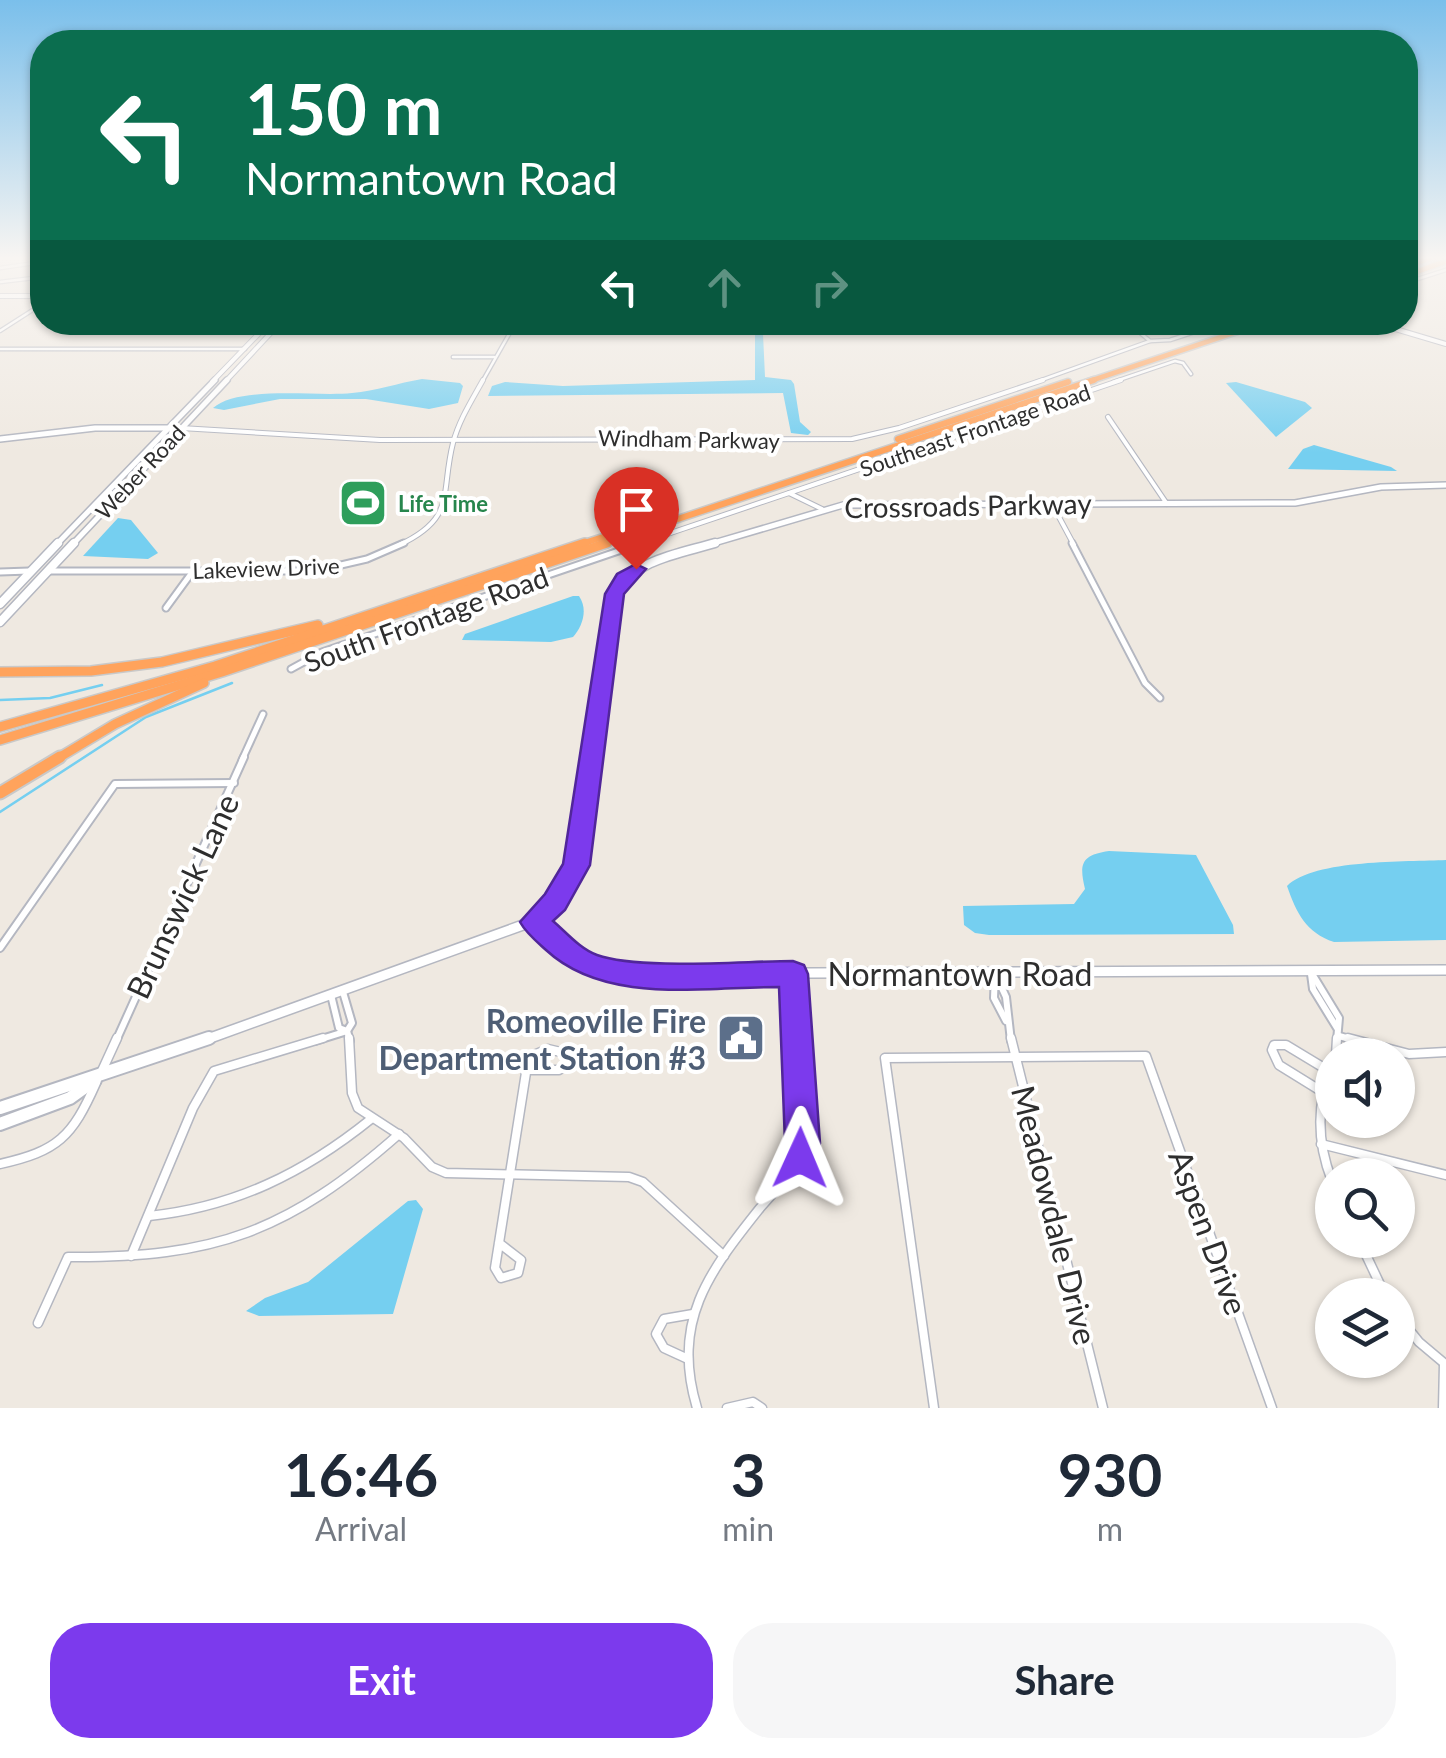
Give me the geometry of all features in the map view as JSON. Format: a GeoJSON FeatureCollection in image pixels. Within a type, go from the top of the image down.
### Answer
{"type":"FeatureCollection","features":[{"type":"Feature","properties":{"kind":"highway"},"geometry":{"type":"LineString","coordinates":[[0,727],[214,666],[1212,335]]}},
{"type":"Feature","properties":{"kind":"highway"},"geometry":{"type":"LineString","coordinates":[[0,740],[222,672],[1227,335]]}},
{"type":"Feature","properties":{"kind":"highway"},"geometry":{"type":"LineString","coordinates":[[0,793],[72,748],[168,698],[423,604]]}},
{"type":"Feature","properties":{"kind":"highway"},"geometry":{"type":"LineString","coordinates":[[2,671],[91,670],[162,662],[213,653],[393,606]]}},
{"type":"Feature","properties":{"kind":"street","name":"Weber Road"},"geometry":{"type":"LineString","coordinates":[[0,622],[258,335]]}},
{"type":"Feature","properties":{"kind":"street","name":"Weber Road"},"geometry":{"type":"LineString","coordinates":[[0,604],[267,335]]}},
{"type":"Feature","properties":{"kind":"street","name":"Lakeview Drive"},"geometry":{"type":"LineString","coordinates":[[48,571],[315,571],[350,565],[380,554],[426,528],[442,512],[454,440],[508,335]]}},
{"type":"Feature","properties":{"kind":"street"},"geometry":{"type":"LineString","coordinates":[[1143,335],[1150,341]]}},
{"type":"Feature","properties":{"kind":"street","name":"Windham Parkway"},"geometry":{"type":"LineString","coordinates":[[175,430],[274,432],[367,440],[851,440],[981,402],[1141,349],[1150,341],[1185,335]]}},
{"type":"Feature","properties":{"kind":"street"},"geometry":{"type":"LineString","coordinates":[[1415,335],[1446,344]]}},
{"type":"Feature","properties":{"kind":"street"},"geometry":{"type":"LineString","coordinates":[[0,348],[245,349]]}},
{"type":"Feature","properties":{"kind":"street"},"geometry":{"type":"LineString","coordinates":[[453,357],[494,357]]}},
{"type":"Feature","properties":{"kind":"street","name":"Southeast Frontage Road"},"geometry":{"type":"LineString","coordinates":[[789,492],[1172,362],[1183,363],[1191,374]]}},
{"type":"Feature","properties":{"kind":"street"},"geometry":{"type":"LineString","coordinates":[[1108,417],[1167,504]]}},
{"type":"Feature","properties":{"kind":"street"},"geometry":{"type":"LineString","coordinates":[[0,441],[90,432],[175,430]]}},
{"type":"Feature","properties":{"kind":"street","name":"Crossroads Parkway"},"geometry":{"type":"LineString","coordinates":[[534,922],[555,902],[576,865],[618,586],[648,564],[844,505],[1295,503],[1382,488],[1446,485]]}},
{"type":"Feature","properties":{"kind":"street"},"geometry":{"type":"LineString","coordinates":[[789,492],[822,509]]}},
{"type":"Feature","properties":{"kind":"street","name":"South Frontage Road"},"geometry":{"type":"LineString","coordinates":[[291,669],[322,652],[789,492]]}},
{"type":"Feature","properties":{"kind":"street"},"geometry":{"type":"LineString","coordinates":[[1052,504],[1145,684],[1160,698]]}},
{"type":"Feature","properties":{"kind":"street"},"geometry":{"type":"LineString","coordinates":[[0,572],[32,571]]}},
{"type":"Feature","properties":{"kind":"street"},"geometry":{"type":"LineString","coordinates":[[166,608],[193,571]]}},
{"type":"Feature","properties":{"kind":"street","name":"Brunswick Lane"},"geometry":{"type":"LineString","coordinates":[[0,1164],[41,1156],[70,1137],[263,714]]}},
{"type":"Feature","properties":{"kind":"street"},"geometry":{"type":"LineString","coordinates":[[0,948],[115,784],[234,783]]}},
{"type":"Feature","properties":{"kind":"street"},"geometry":{"type":"LineString","coordinates":[[0,1108],[98,1078],[534,922]]}},
{"type":"Feature","properties":{"kind":"street","name":"Normantown Road"},"geometry":{"type":"LineString","coordinates":[[534,922],[576,959],[596,968],[646,974],[1446,970]]}},
{"type":"Feature","properties":{"kind":"street"},"geometry":{"type":"LineString","coordinates":[[1311,972],[1313,989],[1338,1032],[1409,1054],[1446,1052]]}},
{"type":"Feature","properties":{"kind":"street","name":"Meadowdale Drive"},"geometry":{"type":"LineString","coordinates":[[994,973],[991,985],[997,1008],[1007,1023],[1104,1408]]}},
{"type":"Feature","properties":{"kind":"street"},"geometry":{"type":"LineString","coordinates":[[697,1408],[688,1359],[692,1314],[724,1256],[800,1158],[793,974]]}},
{"type":"Feature","properties":{"kind":"street"},"geometry":{"type":"LineString","coordinates":[[337,993],[339,1028],[346,1031]]}},
{"type":"Feature","properties":{"kind":"street"},"geometry":{"type":"LineString","coordinates":[[130,1256],[193,1108],[214,1070],[346,1031],[352,1023],[337,993]]}},
{"type":"Feature","properties":{"kind":"street"},"geometry":{"type":"LineString","coordinates":[[346,1031],[354,1066],[354,1103],[371,1120],[398,1134],[432,1170],[630,1176],[643,1182],[724,1256]]}},
{"type":"Feature","properties":{"kind":"street"},"geometry":{"type":"LineString","coordinates":[[1337,1038],[1338,1032]]}},
{"type":"Feature","properties":{"kind":"street"},"geometry":{"type":"LineString","coordinates":[[1315,1059],[1286,1045],[1274,1045],[1272,1050],[1279,1065],[1315,1087]]}},
{"type":"Feature","properties":{"kind":"street"},"geometry":{"type":"LineString","coordinates":[[499,1243],[529,1057],[537,1050],[563,1050],[570,1060],[562,1068],[527,1070]]}},
{"type":"Feature","properties":{"kind":"street","name":"Aspen Drive"},"geometry":{"type":"LineString","coordinates":[[1016,1057],[1146,1056],[1272,1408]]}},
{"type":"Feature","properties":{"kind":"street"},"geometry":{"type":"LineString","coordinates":[[934,1408],[885,1058],[1016,1057]]}},
{"type":"Feature","properties":{"kind":"street"},"geometry":{"type":"LineString","coordinates":[[0,1124],[70,1098],[98,1078]]}},
{"type":"Feature","properties":{"kind":"street"},"geometry":{"type":"LineString","coordinates":[[148,1216],[228,1204],[257,1192],[321,1157],[371,1120]]}},
{"type":"Feature","properties":{"kind":"street"},"geometry":{"type":"LineString","coordinates":[[38,1323],[68,1256],[190,1251],[264,1226],[345,1179],[398,1134]]}},
{"type":"Feature","properties":{"kind":"street"},"geometry":{"type":"LineString","coordinates":[[1320,1138],[1325,1158]]}},
{"type":"Feature","properties":{"kind":"street"},"geometry":{"type":"LineString","coordinates":[[1321,1144],[1446,1175]]}},
{"type":"Feature","properties":{"kind":"street"},"geometry":{"type":"LineString","coordinates":[[688,1359],[660,1345],[657,1328],[667,1316],[692,1314]]}},
{"type":"Feature","properties":{"kind":"street"},"geometry":{"type":"LineString","coordinates":[[1415,1337],[1445,1362],[1443,1408]]}},
{"type":"Feature","properties":{"kind":"street"},"geometry":{"type":"LineString","coordinates":[[726,1408],[753,1402],[762,1408]]}},
{"type":"Feature","properties":{"kind":"water"},"geometry":{"type":"Polygon","coordinates":[[[755,335],[763,335],[765,377],[791,380],[800,422],[811,432],[791,433],[783,393],[488,396],[492,386],[505,382],[563,386],[755,380],[755,335]]]}},
{"type":"Feature","properties":{"kind":"water"},"geometry":{"type":"Polygon","coordinates":[[[422,379],[460,383],[463,386],[458,403],[429,409],[366,399],[280,399],[224,410],[213,408],[225,401],[259,394],[352,393],[422,379]]]}},
{"type":"Feature","properties":{"kind":"water"},"geometry":{"type":"Polygon","coordinates":[[[1236,382],[1305,402],[1312,408],[1276,437],[1226,383],[1236,382]]]}},
{"type":"Feature","properties":{"kind":"water"},"geometry":{"type":"Polygon","coordinates":[[[1314,445],[1397,471],[1288,469],[1303,449],[1314,445]]]}},
{"type":"Feature","properties":{"kind":"water"},"geometry":{"type":"Polygon","coordinates":[[[118,518],[131,520],[158,553],[148,559],[83,556],[118,518]]]}},
{"type":"Feature","properties":{"kind":"water"},"geometry":{"type":"Polygon","coordinates":[[[579,596],[584,612],[573,637],[551,642],[462,640],[465,634],[579,596]]]}},
{"type":"Feature","properties":{"kind":"water"},"geometry":{"type":"Polygon","coordinates":[[[1109,851],[1196,855],[1233,925],[1234,934],[989,935],[975,933],[964,925],[963,906],[1074,904],[1085,889],[1084,862],[1109,851]]]}},
{"type":"Feature","properties":{"kind":"water"},"geometry":{"type":"Polygon","coordinates":[[[1446,860],[1446,940],[1334,942],[1316,933],[1303,920],[1287,886],[1300,877],[1339,866],[1446,860]]]}},
{"type":"Feature","properties":{"kind":"water"},"geometry":{"type":"Polygon","coordinates":[[[416,1200],[423,1209],[393,1314],[259,1316],[246,1311],[265,1298],[308,1282],[408,1201],[416,1200]]]}},
{"type":"Feature","properties":{"kind":"waterway"},"geometry":{"type":"LineString","coordinates":[[0,812],[146,717],[232,683]]}},
{"type":"Feature","properties":{"kind":"waterway"},"geometry":{"type":"LineString","coordinates":[[0,700],[50,698],[102,685]]}},
{"type":"Feature","properties":{"kind":"place","name":"Life Time"},"geometry":{"type":"Point","coordinates":[363,503]}},
{"type":"Feature","properties":{"kind":"place","name":"Romeoville Fire Department Station #3"},"geometry":{"type":"Point","coordinates":[741,1038]}},
{"type":"Feature","properties":{"kind":"route"},"geometry":{"type":"LineString","coordinates":[[636,569],[624,578],[614,594],[576,865],[555,902],[534,922],[576,959],[596,968],[629,974],[793,974],[800,1158]]}}]}
